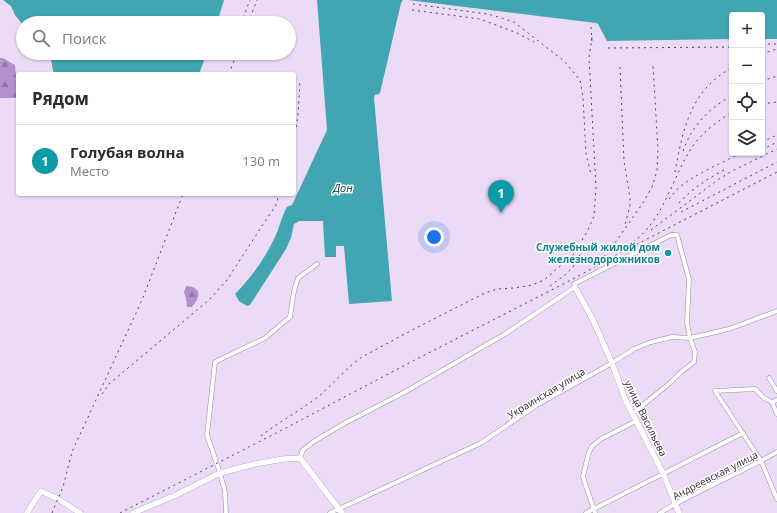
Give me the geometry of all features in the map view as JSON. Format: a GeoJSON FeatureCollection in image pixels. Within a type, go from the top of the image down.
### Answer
{"type":"FeatureCollection","features":[{"type":"Feature","properties":{"kind":"street"},"geometry":{"type":"LineString","coordinates":[[300,458],[303,450],[313,442],[345,423],[403,393],[505,334],[575,286],[665,238],[671,235],[677,235],[689,279],[687,323],[695,352],[694,362],[632,414]]}},
{"type":"Feature","properties":{"kind":"street"},"geometry":{"type":"LineString","coordinates":[[226,513],[225,492],[220,473],[206,435],[215,362],[265,338],[290,317],[294,291],[298,278],[316,264]]}},
{"type":"Feature","properties":{"kind":"street","name":"улица Васильева"},"geometry":{"type":"LineString","coordinates":[[575,286],[593,320],[612,363],[625,399],[663,473],[679,513]]}},
{"type":"Feature","properties":{"kind":"street","name":"Украинская улица"},"geometry":{"type":"LineString","coordinates":[[330,513],[340,511],[481,443],[537,405],[634,349],[651,342],[672,337],[690,338],[729,329],[777,311]]}},
{"type":"Feature","properties":{"kind":"street"},"geometry":{"type":"LineString","coordinates":[[769,378],[777,391]]}},
{"type":"Feature","properties":{"kind":"street"},"geometry":{"type":"LineString","coordinates":[[777,414],[772,402],[764,398],[755,390],[715,391],[761,461],[777,499]]}},
{"type":"Feature","properties":{"kind":"street"},"geometry":{"type":"LineString","coordinates":[[772,402],[777,400]]}},
{"type":"Feature","properties":{"kind":"street"},"geometry":{"type":"LineString","coordinates":[[594,511],[582,477],[592,446],[601,439],[636,421]]}},
{"type":"Feature","properties":{"kind":"street"},"geometry":{"type":"LineString","coordinates":[[586,513],[594,511],[663,473],[743,433]]}},
{"type":"Feature","properties":{"kind":"street","name":"Андреевская улица"},"geometry":{"type":"LineString","coordinates":[[660,513],[777,452]]}},
{"type":"Feature","properties":{"kind":"street"},"geometry":{"type":"LineString","coordinates":[[133,513],[220,473],[255,464],[283,459],[300,458]]}},
{"type":"Feature","properties":{"kind":"street"},"geometry":{"type":"LineString","coordinates":[[300,458],[340,511]]}},
{"type":"Feature","properties":{"kind":"street"},"geometry":{"type":"LineString","coordinates":[[27,513],[42,491],[80,513]]}},
{"type":"Feature","properties":{"kind":"green space"},"geometry":{"type":"Polygon","coordinates":[[[0,58],[3,58],[15,65],[16,98],[0,98],[0,58]]]}},
{"type":"Feature","properties":{"kind":"green space"},"geometry":{"type":"Polygon","coordinates":[[[186,286],[195,288],[198,294],[197,300],[192,307],[187,307],[184,292],[186,286]]]}},
{"type":"Feature","properties":{"kind":"water"},"geometry":{"type":"Polygon","coordinates":[[[3,0],[224,0],[219,16],[16,16],[11,6],[3,0]]]}},
{"type":"Feature","properties":{"kind":"water","name":"Дон"},"geometry":{"type":"Polygon","coordinates":[[[317,0],[403,0],[401,3],[380,93],[375,95],[374,98],[392,301],[349,304],[344,246],[336,246],[336,257],[325,257],[323,221],[299,221],[294,224],[291,238],[286,249],[250,305],[247,306],[239,301],[235,294],[248,280],[270,248],[286,208],[292,205],[327,130],[317,0]]]}},
{"type":"Feature","properties":{"kind":"water"},"geometry":{"type":"Polygon","coordinates":[[[408,0],[777,0],[777,39],[765,39],[765,12],[729,12],[729,39],[607,41],[596,23],[408,0]]]}},
{"type":"Feature","properties":{"kind":"water"},"geometry":{"type":"Polygon","coordinates":[[[51,60],[204,60],[200,72],[53,71],[51,60]]]}},
{"type":"Feature","properties":{"kind":"railway"},"geometry":{"type":"LineString","coordinates":[[244,16],[250,0]]}},
{"type":"Feature","properties":{"kind":"railway"},"geometry":{"type":"LineString","coordinates":[[251,16],[257,0]]}},
{"type":"Feature","properties":{"kind":"railway"},"geometry":{"type":"LineString","coordinates":[[413,4],[487,14],[514,22],[564,61],[580,80],[583,97],[586,154],[591,174]]}},
{"type":"Feature","properties":{"kind":"railway"},"geometry":{"type":"LineString","coordinates":[[412,10],[480,19],[517,33],[534,42]]}},
{"type":"Feature","properties":{"kind":"railway"},"geometry":{"type":"LineString","coordinates":[[591,27],[592,43]]}},
{"type":"Feature","properties":{"kind":"railway"},"geometry":{"type":"LineString","coordinates":[[261,436],[318,397],[350,366],[362,357],[485,293],[497,289],[532,285],[544,280],[573,255],[587,232],[594,216],[596,187],[589,58],[592,37]]}},
{"type":"Feature","properties":{"kind":"railway"},"geometry":{"type":"LineString","coordinates":[[765,44],[777,44]]}},
{"type":"Feature","properties":{"kind":"railway"},"geometry":{"type":"LineString","coordinates":[[608,48],[729,47]]}},
{"type":"Feature","properties":{"kind":"railway"},"geometry":{"type":"LineString","coordinates":[[765,53],[777,49]]}},
{"type":"Feature","properties":{"kind":"railway"},"geometry":{"type":"LineString","coordinates":[[230,72],[234,60]]}},
{"type":"Feature","properties":{"kind":"railway"},"geometry":{"type":"LineString","coordinates":[[600,261],[612,247],[643,203],[652,187],[657,171],[658,150],[653,65]]}},
{"type":"Feature","properties":{"kind":"railway"},"geometry":{"type":"LineString","coordinates":[[620,67],[624,161],[630,198],[630,205],[625,225]]}},
{"type":"Feature","properties":{"kind":"railway"},"geometry":{"type":"LineString","coordinates":[[675,172],[686,124],[691,112],[703,91],[729,69]]}},
{"type":"Feature","properties":{"kind":"railway"},"geometry":{"type":"LineString","coordinates":[[765,80],[777,76]]}},
{"type":"Feature","properties":{"kind":"railway"},"geometry":{"type":"LineString","coordinates":[[296,128],[300,80]]}},
{"type":"Feature","properties":{"kind":"railway"},"geometry":{"type":"LineString","coordinates":[[683,151],[689,137],[702,119],[719,103],[729,98]]}},
{"type":"Feature","properties":{"kind":"railway"},"geometry":{"type":"LineString","coordinates":[[765,104],[777,102]]}},
{"type":"Feature","properties":{"kind":"railway"},"geometry":{"type":"LineString","coordinates":[[633,242],[652,223],[659,212],[695,143],[710,128],[729,115]]}},
{"type":"Feature","properties":{"kind":"railway"},"geometry":{"type":"LineString","coordinates":[[765,141],[777,135]]}},
{"type":"Feature","properties":{"kind":"railway"},"geometry":{"type":"LineString","coordinates":[[765,148],[777,142]]}},
{"type":"Feature","properties":{"kind":"railway"},"geometry":{"type":"LineString","coordinates":[[651,230],[719,179],[777,149]]}},
{"type":"Feature","properties":{"kind":"railway"},"geometry":{"type":"LineString","coordinates":[[669,199],[681,186],[705,171],[735,156]]}},
{"type":"Feature","properties":{"kind":"railway"},"geometry":{"type":"LineString","coordinates":[[681,212],[777,162]]}},
{"type":"Feature","properties":{"kind":"railway"},"geometry":{"type":"LineString","coordinates":[[679,203],[689,193],[724,170]]}},
{"type":"Feature","properties":{"kind":"railway"},"geometry":{"type":"LineString","coordinates":[[120,513],[777,172]]}},
{"type":"Feature","properties":{"kind":"railway"},"geometry":{"type":"LineString","coordinates":[[52,513],[63,487],[72,452],[142,300],[182,196]]}},
{"type":"Feature","properties":{"kind":"railway"},"geometry":{"type":"LineString","coordinates":[[102,394],[109,384],[210,299],[227,280],[276,205],[278,196]]}},
{"type":"Feature","properties":{"kind":"railway"},"geometry":{"type":"LineString","coordinates":[[550,286],[573,267],[582,251]]}},
{"type":"Feature","properties":{"kind":"place","name":"Голубая волна"},"geometry":{"type":"Point","coordinates":[501,213]}},
{"type":"Feature","properties":{"kind":"place","name":"Служебный жилой дом железнодорожников"},"geometry":{"type":"Point","coordinates":[668,253]}}]}
